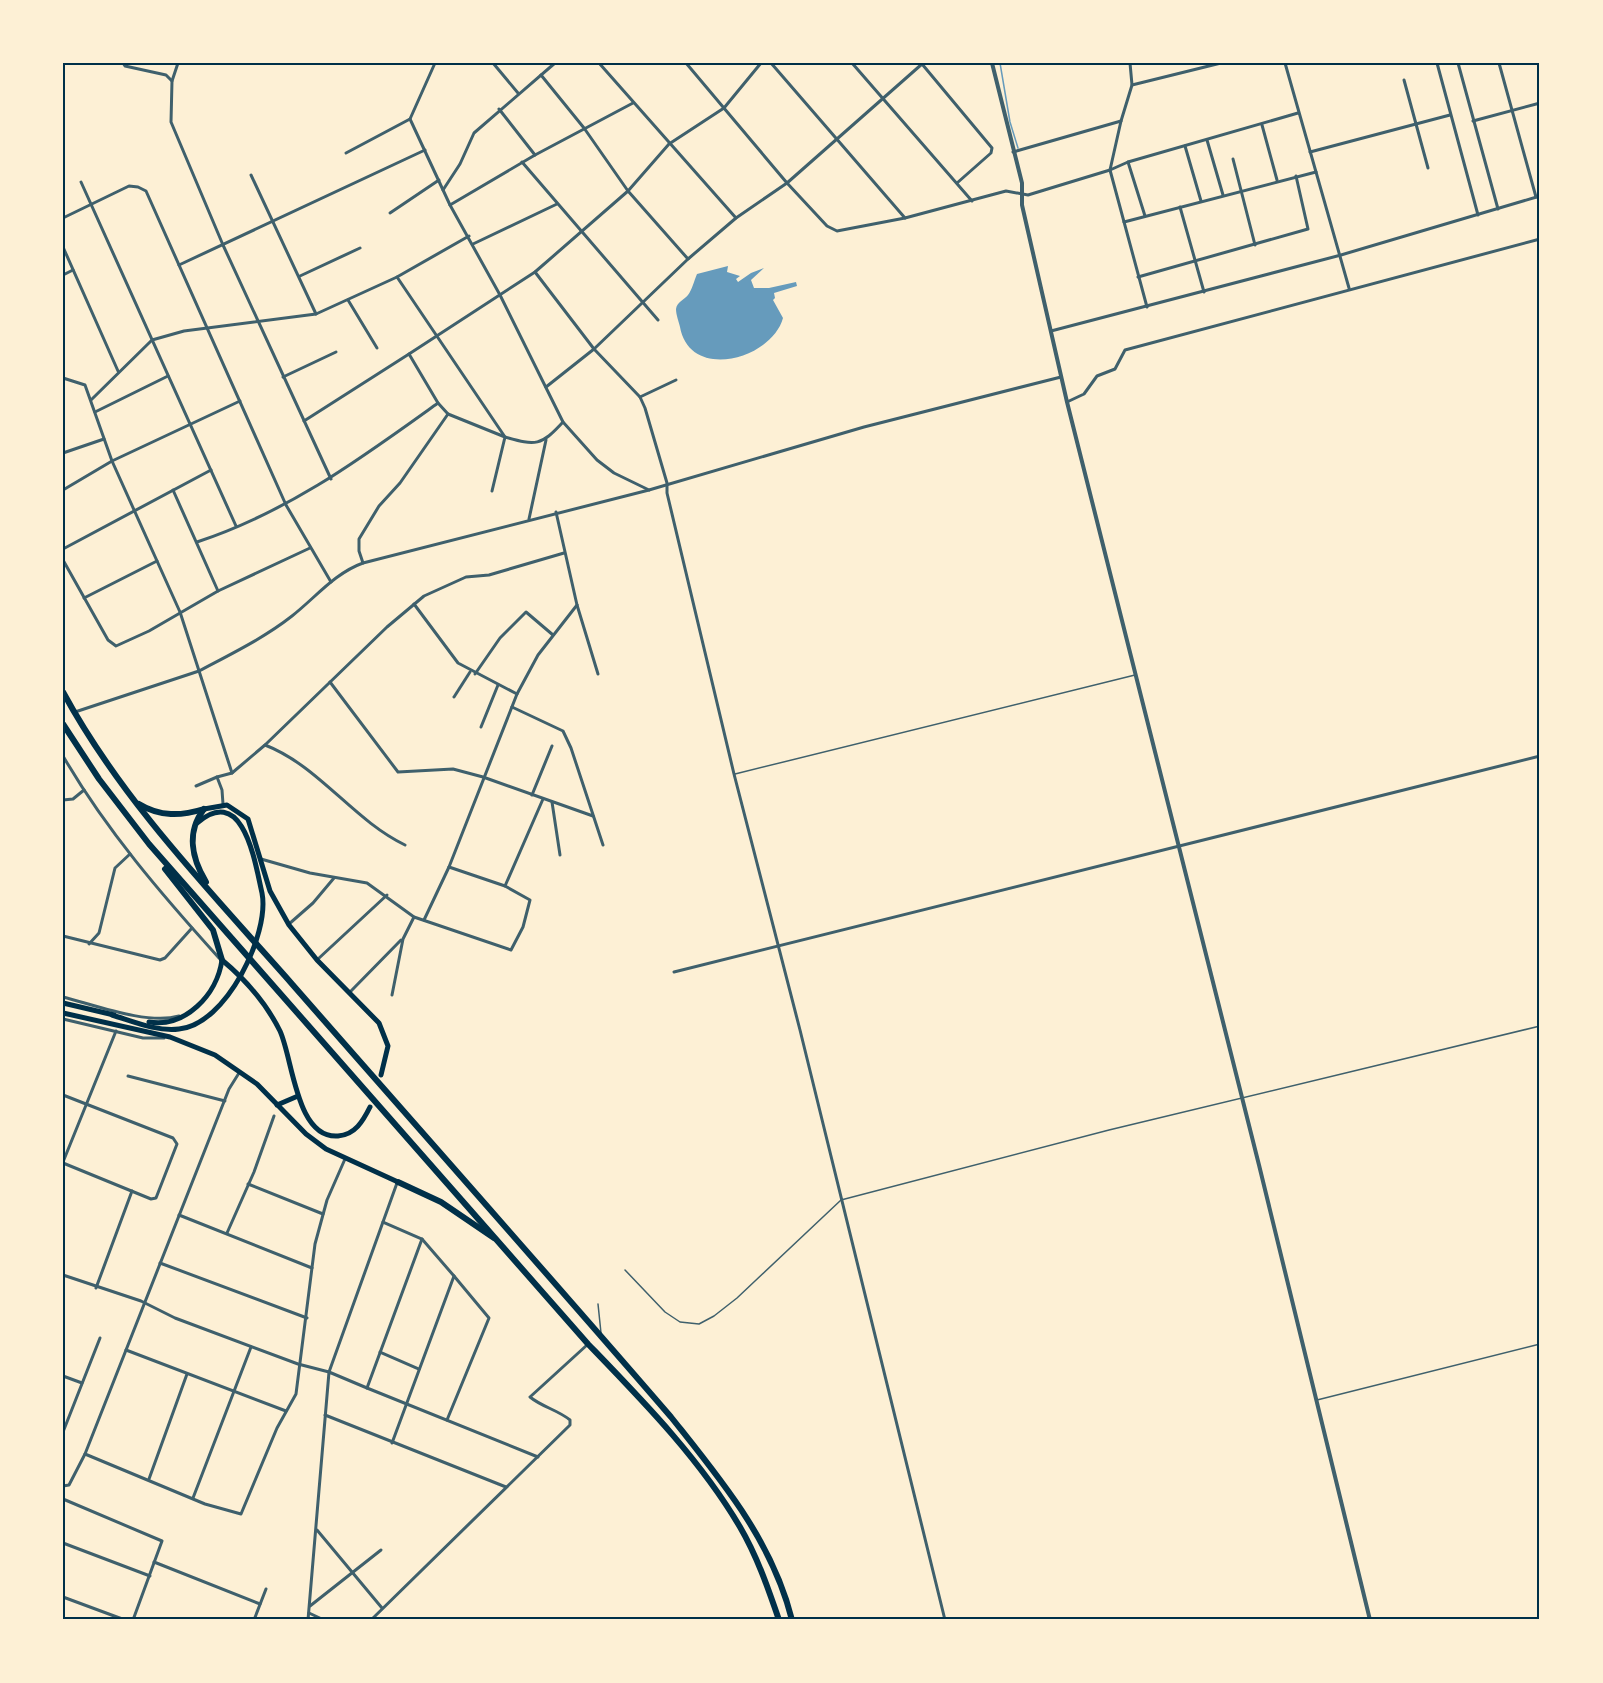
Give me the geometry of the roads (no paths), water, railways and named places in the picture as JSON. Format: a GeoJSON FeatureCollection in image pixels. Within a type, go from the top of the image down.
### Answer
{"type":"FeatureCollection","features":[{"type":"Feature","properties":{"kind":"highway"},"geometry":{"type":"LineString","coordinates":[[63,692],[134,800],[222,905],[671,1417],[737,1501],[772,1564],[792,1620]]}},
{"type":"Feature","properties":{"kind":"highway"},"geometry":{"type":"LineString","coordinates":[[63,724],[99,779],[213,930],[222,960]]}},
{"type":"Feature","properties":{"kind":"highway"},"geometry":{"type":"LineString","coordinates":[[134,800],[148,809],[166,814],[177,815],[204,809]]}},
{"type":"Feature","properties":{"kind":"highway"},"geometry":{"type":"LineString","coordinates":[[204,809],[195,825],[192,847],[194,858],[222,905]]}},
{"type":"Feature","properties":{"kind":"highway"},"geometry":{"type":"LineString","coordinates":[[148,844],[510,1252],[588,1344],[661,1422],[729,1509],[756,1557],[779,1620]]}},
{"type":"Feature","properties":{"kind":"highway"},"geometry":{"type":"LineString","coordinates":[[398,1182],[441,1202],[510,1252]]}},
{"type":"Feature","properties":{"kind":"main road"},"geometry":{"type":"LineString","coordinates":[[204,809],[223,804],[234,808],[248,819],[270,891],[289,925],[317,960],[351,991],[379,1023],[385,1034],[388,1054],[381,1075]]}},
{"type":"Feature","properties":{"kind":"main road"},"geometry":{"type":"LineString","coordinates":[[63,1004],[159,1028],[187,1028],[221,1005],[236,986],[259,930],[264,904],[244,828],[234,817],[218,813],[204,817],[195,825]]}},
{"type":"Feature","properties":{"kind":"main road"},"geometry":{"type":"LineString","coordinates":[[112,1015],[166,1023],[179,1020],[192,1011],[214,985],[222,960],[244,979],[271,1015],[285,1042],[298,1096],[312,1125],[324,1135],[344,1136],[353,1131],[370,1107]]}},
{"type":"Feature","properties":{"kind":"main road"},"geometry":{"type":"LineString","coordinates":[[63,1013],[170,1037],[215,1055],[240,1071],[306,1134],[345,1159],[398,1182]]}},
{"type":"Feature","properties":{"kind":"main road"},"geometry":{"type":"LineString","coordinates":[[277,1105],[298,1096]]}},
{"type":"Feature","properties":{"kind":"street"},"geometry":{"type":"LineString","coordinates":[[123,63],[125,66],[166,75],[172,81]]}},
{"type":"Feature","properties":{"kind":"street"},"geometry":{"type":"LineString","coordinates":[[178,63],[172,81],[171,122],[179,144],[189,160],[258,323],[331,479]]}},
{"type":"Feature","properties":{"kind":"street"},"geometry":{"type":"LineString","coordinates":[[346,153],[410,119],[435,63]]}},
{"type":"Feature","properties":{"kind":"street"},"geometry":{"type":"LineString","coordinates":[[493,63],[518,93]]}},
{"type":"Feature","properties":{"kind":"street"},"geometry":{"type":"LineString","coordinates":[[443,190],[460,164],[474,133],[555,63]]}},
{"type":"Feature","properties":{"kind":"street"},"geometry":{"type":"LineString","coordinates":[[599,63],[736,218]]}},
{"type":"Feature","properties":{"kind":"street"},"geometry":{"type":"LineString","coordinates":[[686,63],[787,183],[827,226],[837,231],[905,218],[1006,191],[1028,195],[1110,170],[1128,162],[1298,113]]}},
{"type":"Feature","properties":{"kind":"street"},"geometry":{"type":"LineString","coordinates":[[304,421],[535,272],[628,191],[669,144],[724,108],[761,63]]}},
{"type":"Feature","properties":{"kind":"street"},"geometry":{"type":"LineString","coordinates":[[771,63],[835,140],[905,218]]}},
{"type":"Feature","properties":{"kind":"street"},"geometry":{"type":"LineString","coordinates":[[852,63],[972,201]]}},
{"type":"Feature","properties":{"kind":"street"},"geometry":{"type":"LineString","coordinates":[[992,63],[1022,183],[1021,194],[1067,402],[1370,1620]]}},
{"type":"Feature","properties":{"kind":"street"},"geometry":{"type":"LineString","coordinates":[[1130,63],[1132,85],[1110,170],[1147,307]]}},
{"type":"Feature","properties":{"kind":"street"},"geometry":{"type":"LineString","coordinates":[[1132,85],[1221,63]]}},
{"type":"Feature","properties":{"kind":"street"},"geometry":{"type":"LineString","coordinates":[[1286,63],[1298,113],[1349,288]]}},
{"type":"Feature","properties":{"kind":"street"},"geometry":{"type":"LineString","coordinates":[[1437,63],[1478,215]]}},
{"type":"Feature","properties":{"kind":"street"},"geometry":{"type":"LineString","coordinates":[[1458,63],[1498,209]]}},
{"type":"Feature","properties":{"kind":"street"},"geometry":{"type":"LineString","coordinates":[[1051,331],[1341,255],[1538,196],[1499,63]]}},
{"type":"Feature","properties":{"kind":"street"},"geometry":{"type":"LineString","coordinates":[[546,387],[594,349],[644,304],[688,259],[736,218],[787,183],[922,64],[993,148],[991,153],[957,183]]}},
{"type":"Feature","properties":{"kind":"street"},"geometry":{"type":"LineString","coordinates":[[541,75],[584,128],[628,191],[688,259]]}},
{"type":"Feature","properties":{"kind":"street"},"geometry":{"type":"LineString","coordinates":[[1404,80],[1428,168]]}},
{"type":"Feature","properties":{"kind":"street"},"geometry":{"type":"LineString","coordinates":[[450,205],[522,162],[633,103]]}},
{"type":"Feature","properties":{"kind":"street"},"geometry":{"type":"LineString","coordinates":[[1473,121],[1540,103]]}},
{"type":"Feature","properties":{"kind":"street"},"geometry":{"type":"LineString","coordinates":[[499,110],[535,155]]}},
{"type":"Feature","properties":{"kind":"street"},"geometry":{"type":"LineString","coordinates":[[1310,152],[1450,115]]}},
{"type":"Feature","properties":{"kind":"street"},"geometry":{"type":"LineString","coordinates":[[410,119],[450,205],[500,295],[563,422],[606,466],[649,490]]}},
{"type":"Feature","properties":{"kind":"street"},"geometry":{"type":"LineString","coordinates":[[1013,152],[1121,121]]}},
{"type":"Feature","properties":{"kind":"street"},"geometry":{"type":"LineString","coordinates":[[1262,125],[1277,180]]}},
{"type":"Feature","properties":{"kind":"street"},"geometry":{"type":"LineString","coordinates":[[1207,140],[1223,195]]}},
{"type":"Feature","properties":{"kind":"street"},"geometry":{"type":"LineString","coordinates":[[1185,146],[1201,201]]}},
{"type":"Feature","properties":{"kind":"street"},"geometry":{"type":"LineString","coordinates":[[179,265],[425,150]]}},
{"type":"Feature","properties":{"kind":"street"},"geometry":{"type":"LineString","coordinates":[[1233,159],[1256,244]]}},
{"type":"Feature","properties":{"kind":"street"},"geometry":{"type":"LineString","coordinates":[[522,162],[658,320]]}},
{"type":"Feature","properties":{"kind":"street"},"geometry":{"type":"LineString","coordinates":[[1128,162],[1145,216]]}},
{"type":"Feature","properties":{"kind":"street"},"geometry":{"type":"LineString","coordinates":[[1124,222],[1277,180],[1316,172]]}},
{"type":"Feature","properties":{"kind":"street"},"geometry":{"type":"LineString","coordinates":[[251,175],[316,314]]}},
{"type":"Feature","properties":{"kind":"street"},"geometry":{"type":"LineString","coordinates":[[1138,277],[1308,229],[1296,176]]}},
{"type":"Feature","properties":{"kind":"street"},"geometry":{"type":"LineString","coordinates":[[390,213],[438,180]]}},
{"type":"Feature","properties":{"kind":"street"},"geometry":{"type":"LineString","coordinates":[[81,182],[236,526]]}},
{"type":"Feature","properties":{"kind":"street"},"geometry":{"type":"LineString","coordinates":[[65,217],[129,186],[146,191],[286,505],[331,582]]}},
{"type":"Feature","properties":{"kind":"street"},"geometry":{"type":"LineString","coordinates":[[473,244],[557,204]]}},
{"type":"Feature","properties":{"kind":"street"},"geometry":{"type":"LineString","coordinates":[[1180,207],[1204,292]]}},
{"type":"Feature","properties":{"kind":"street"},"geometry":{"type":"LineString","coordinates":[[91,400],[152,340],[207,328],[316,314],[397,277],[469,236]]}},
{"type":"Feature","properties":{"kind":"street"},"geometry":{"type":"LineString","coordinates":[[1067,402],[1084,394],[1097,376],[1115,369],[1125,350],[1349,288],[1540,239]]}},
{"type":"Feature","properties":{"kind":"street"},"geometry":{"type":"LineString","coordinates":[[63,247],[118,371]]}},
{"type":"Feature","properties":{"kind":"street"},"geometry":{"type":"LineString","coordinates":[[300,276],[360,248]]}},
{"type":"Feature","properties":{"kind":"street"},"geometry":{"type":"LineString","coordinates":[[63,275],[73,270]]}},
{"type":"Feature","properties":{"kind":"street"},"geometry":{"type":"LineString","coordinates":[[535,272],[594,349],[640,397],[667,483],[667,493],[734,774],[945,1620]]}},
{"type":"Feature","properties":{"kind":"street"},"geometry":{"type":"LineString","coordinates":[[397,277],[505,437],[492,491]]}},
{"type":"Feature","properties":{"kind":"street"},"geometry":{"type":"LineString","coordinates":[[348,300],[377,348]]}},
{"type":"Feature","properties":{"kind":"street"},"geometry":{"type":"LineString","coordinates":[[283,377],[336,352]]}},
{"type":"Feature","properties":{"kind":"street"},"geometry":{"type":"LineString","coordinates":[[409,354],[438,403],[448,414],[525,443],[546,440]]}},
{"type":"Feature","properties":{"kind":"street"},"geometry":{"type":"LineString","coordinates":[[95,412],[168,376]]}},
{"type":"Feature","properties":{"kind":"street"},"geometry":{"type":"LineString","coordinates":[[63,377],[84,384],[91,400],[112,460],[180,612],[232,773]]}},
{"type":"Feature","properties":{"kind":"street"},"geometry":{"type":"LineString","coordinates":[[74,712],[199,671],[280,625],[331,582],[363,563],[649,490],[864,427],[1061,377]]}},
{"type":"Feature","properties":{"kind":"street"},"geometry":{"type":"LineString","coordinates":[[640,397],[676,380]]}},
{"type":"Feature","properties":{"kind":"street"},"geometry":{"type":"LineString","coordinates":[[63,490],[112,460],[240,401]]}},
{"type":"Feature","properties":{"kind":"street"},"geometry":{"type":"LineString","coordinates":[[197,542],[286,505],[331,479],[438,403]]}},
{"type":"Feature","properties":{"kind":"street"},"geometry":{"type":"LineString","coordinates":[[363,563],[359,551],[359,539],[379,506],[400,483],[448,414]]}},
{"type":"Feature","properties":{"kind":"street"},"geometry":{"type":"LineString","coordinates":[[529,519],[546,440],[563,422]]}},
{"type":"Feature","properties":{"kind":"street"},"geometry":{"type":"LineString","coordinates":[[63,453],[104,439]]}},
{"type":"Feature","properties":{"kind":"street"},"geometry":{"type":"LineString","coordinates":[[63,549],[211,470]]}},
{"type":"Feature","properties":{"kind":"street"},"geometry":{"type":"LineString","coordinates":[[172,490],[218,591]]}},
{"type":"Feature","properties":{"kind":"street"},"geometry":{"type":"LineString","coordinates":[[556,512],[577,605],[598,674]]}},
{"type":"Feature","properties":{"kind":"street"},"geometry":{"type":"LineString","coordinates":[[63,560],[108,640],[114,646],[149,631],[218,591],[310,548]]}},
{"type":"Feature","properties":{"kind":"street"},"geometry":{"type":"LineString","coordinates":[[196,786],[232,773],[424,596],[466,577],[489,575],[564,553]]}},
{"type":"Feature","properties":{"kind":"street"},"geometry":{"type":"LineString","coordinates":[[84,598],[157,561]]}},
{"type":"Feature","properties":{"kind":"street"},"geometry":{"type":"LineString","coordinates":[[414,604],[458,663],[472,673],[517,694]]}},
{"type":"Feature","properties":{"kind":"street"},"geometry":{"type":"LineString","coordinates":[[424,920],[449,867],[517,694],[538,656],[577,605]]}},
{"type":"Feature","properties":{"kind":"street"},"geometry":{"type":"LineString","coordinates":[[454,697],[500,638],[526,612],[554,635]]}},
{"type":"Feature","properties":{"kind":"street"},"geometry":{"type":"LineString","coordinates":[[330,681],[398,772],[424,772],[443,768],[483,777],[592,816]]}},
{"type":"Feature","properties":{"kind":"street"},"geometry":{"type":"LineString","coordinates":[[481,727],[498,685]]}},
{"type":"Feature","properties":{"kind":"street"},"geometry":{"type":"LineString","coordinates":[[512,707],[563,731],[603,844]]}},
{"type":"Feature","properties":{"kind":"street"},"geometry":{"type":"LineString","coordinates":[[265,745],[293,759],[353,811],[405,845]]}},
{"type":"Feature","properties":{"kind":"street"},"geometry":{"type":"LineString","coordinates":[[532,795],[552,746]]}},
{"type":"Feature","properties":{"kind":"street"},"geometry":{"type":"LineString","coordinates":[[63,756],[84,790],[130,854],[222,960]]}},
{"type":"Feature","properties":{"kind":"street"},"geometry":{"type":"LineString","coordinates":[[674,972],[1179,848],[1540,756]]}},
{"type":"Feature","properties":{"kind":"street"},"geometry":{"type":"LineString","coordinates":[[217,777],[222,790],[223,804]]}},
{"type":"Feature","properties":{"kind":"street"},"geometry":{"type":"LineString","coordinates":[[63,800],[73,799],[84,790]]}},
{"type":"Feature","properties":{"kind":"street"},"geometry":{"type":"LineString","coordinates":[[505,886],[543,799]]}},
{"type":"Feature","properties":{"kind":"street"},"geometry":{"type":"LineString","coordinates":[[552,802],[560,855]]}},
{"type":"Feature","properties":{"kind":"street"},"geometry":{"type":"LineString","coordinates":[[88,944],[99,933],[115,868],[130,854]]}},
{"type":"Feature","properties":{"kind":"street"},"geometry":{"type":"LineString","coordinates":[[261,859],[334,878],[367,883],[387,895],[414,917],[511,950],[523,927],[530,900],[505,886],[449,867]]}},
{"type":"Feature","properties":{"kind":"street"},"geometry":{"type":"LineString","coordinates":[[289,925],[313,903],[334,878]]}},
{"type":"Feature","properties":{"kind":"street"},"geometry":{"type":"LineString","coordinates":[[317,960],[387,895]]}},
{"type":"Feature","properties":{"kind":"street"},"geometry":{"type":"LineString","coordinates":[[392,995],[403,939],[414,917]]}},
{"type":"Feature","properties":{"kind":"street"},"geometry":{"type":"LineString","coordinates":[[63,936],[160,960],[165,958],[192,928]]}},
{"type":"Feature","properties":{"kind":"street"},"geometry":{"type":"LineString","coordinates":[[351,991],[403,939]]}},
{"type":"Feature","properties":{"kind":"street"},"geometry":{"type":"LineString","coordinates":[[63,998],[159,1019],[192,1011]]}},
{"type":"Feature","properties":{"kind":"street"},"geometry":{"type":"LineString","coordinates":[[63,1019],[144,1038],[170,1037]]}},
{"type":"Feature","properties":{"kind":"street"},"geometry":{"type":"LineString","coordinates":[[63,1095],[86,1104],[173,1137],[177,1144],[159,1195],[151,1199],[63,1163],[86,1104],[116,1031]]}},
{"type":"Feature","properties":{"kind":"street"},"geometry":{"type":"LineString","coordinates":[[63,1486],[69,1485],[85,1454],[225,1101],[240,1071]]}},
{"type":"Feature","properties":{"kind":"street"},"geometry":{"type":"LineString","coordinates":[[128,1076],[225,1101]]}},
{"type":"Feature","properties":{"kind":"street"},"geometry":{"type":"LineString","coordinates":[[227,1233],[274,1116]]}},
{"type":"Feature","properties":{"kind":"street"},"geometry":{"type":"LineString","coordinates":[[85,1454],[193,1498],[241,1514],[286,1411],[296,1394],[298,1364],[308,1318],[312,1268],[323,1214],[345,1159]]}},
{"type":"Feature","properties":{"kind":"street"},"geometry":{"type":"LineString","coordinates":[[308,1620],[329,1372],[398,1182]]}},
{"type":"Feature","properties":{"kind":"street"},"geometry":{"type":"LineString","coordinates":[[248,1184],[323,1214]]}},
{"type":"Feature","properties":{"kind":"street"},"geometry":{"type":"LineString","coordinates":[[96,1288],[132,1191]]}},
{"type":"Feature","properties":{"kind":"street"},"geometry":{"type":"LineString","coordinates":[[179,1215],[312,1268]]}},
{"type":"Feature","properties":{"kind":"street"},"geometry":{"type":"LineString","coordinates":[[383,1222],[422,1239],[489,1318],[447,1420]]}},
{"type":"Feature","properties":{"kind":"street"},"geometry":{"type":"LineString","coordinates":[[367,1388],[422,1239]]}},
{"type":"Feature","properties":{"kind":"street"},"geometry":{"type":"LineString","coordinates":[[160,1263],[308,1318]]}},
{"type":"Feature","properties":{"kind":"street"},"geometry":{"type":"LineString","coordinates":[[63,1282],[64,1275],[144,1303],[175,1318],[251,1347],[298,1364],[329,1372],[538,1457]]}},
{"type":"Feature","properties":{"kind":"street"},"geometry":{"type":"LineString","coordinates":[[393,1443],[453,1276]]}},
{"type":"Feature","properties":{"kind":"street"},"geometry":{"type":"LineString","coordinates":[[63,1431],[100,1338]]}},
{"type":"Feature","properties":{"kind":"street"},"geometry":{"type":"LineString","coordinates":[[371,1620],[570,1425],[570,1420],[538,1404],[530,1397],[588,1344]]}},
{"type":"Feature","properties":{"kind":"street"},"geometry":{"type":"LineString","coordinates":[[193,1498],[251,1347]]}},
{"type":"Feature","properties":{"kind":"street"},"geometry":{"type":"LineString","coordinates":[[126,1350],[286,1411]]}},
{"type":"Feature","properties":{"kind":"street"},"geometry":{"type":"LineString","coordinates":[[380,1352],[419,1369]]}},
{"type":"Feature","properties":{"kind":"street"},"geometry":{"type":"LineString","coordinates":[[149,1479],[188,1373]]}},
{"type":"Feature","properties":{"kind":"street"},"geometry":{"type":"LineString","coordinates":[[63,1376],[82,1383]]}},
{"type":"Feature","properties":{"kind":"street"},"geometry":{"type":"LineString","coordinates":[[325,1415],[506,1487]]}},
{"type":"Feature","properties":{"kind":"street"},"geometry":{"type":"LineString","coordinates":[[63,1499],[160,1539],[162,1544],[133,1620]]}},
{"type":"Feature","properties":{"kind":"street"},"geometry":{"type":"LineString","coordinates":[[316,1530],[382,1608]]}},
{"type":"Feature","properties":{"kind":"street"},"geometry":{"type":"LineString","coordinates":[[63,1543],[150,1576]]}},
{"type":"Feature","properties":{"kind":"street"},"geometry":{"type":"LineString","coordinates":[[310,1606],[381,1550]]}},
{"type":"Feature","properties":{"kind":"street"},"geometry":{"type":"LineString","coordinates":[[154,1562],[260,1604]]}},
{"type":"Feature","properties":{"kind":"street"},"geometry":{"type":"LineString","coordinates":[[254,1620],[266,1589]]}},
{"type":"Feature","properties":{"kind":"street"},"geometry":{"type":"LineString","coordinates":[[63,1597],[124,1620]]}},
{"type":"Feature","properties":{"kind":"street"},"geometry":{"type":"LineString","coordinates":[[309,1613],[324,1620]]}},
{"type":"Feature","properties":{"kind":"lane"},"geometry":{"type":"LineString","coordinates":[[734,774],[1135,675]]}},
{"type":"Feature","properties":{"kind":"lane"},"geometry":{"type":"LineString","coordinates":[[625,1270],[665,1312],[680,1322],[699,1324],[714,1316],[737,1298],[841,1200],[1109,1130],[1540,1026]]}},
{"type":"Feature","properties":{"kind":"lane"},"geometry":{"type":"LineString","coordinates":[[598,1304],[598,1320],[602,1337]]}},
{"type":"Feature","properties":{"kind":"lane"},"geometry":{"type":"LineString","coordinates":[[1317,1400],[1540,1344]]}},
{"type":"Feature","properties":{"kind":"water"},"geometry":{"type":"Polygon","coordinates":[[[728,266],[727,272],[740,276],[736,279],[738,282],[764,268],[751,280],[754,288],[769,288],[796,282],[797,286],[774,293],[773,300],[783,318],[776,332],[764,344],[748,353],[731,358],[714,359],[699,355],[687,344],[676,309],[689,293],[697,274],[728,266]]]}},
{"type":"Feature","properties":{"kind":"waterway"},"geometry":{"type":"LineString","coordinates":[[1000,63],[1010,122],[1018,148]]}}]}
